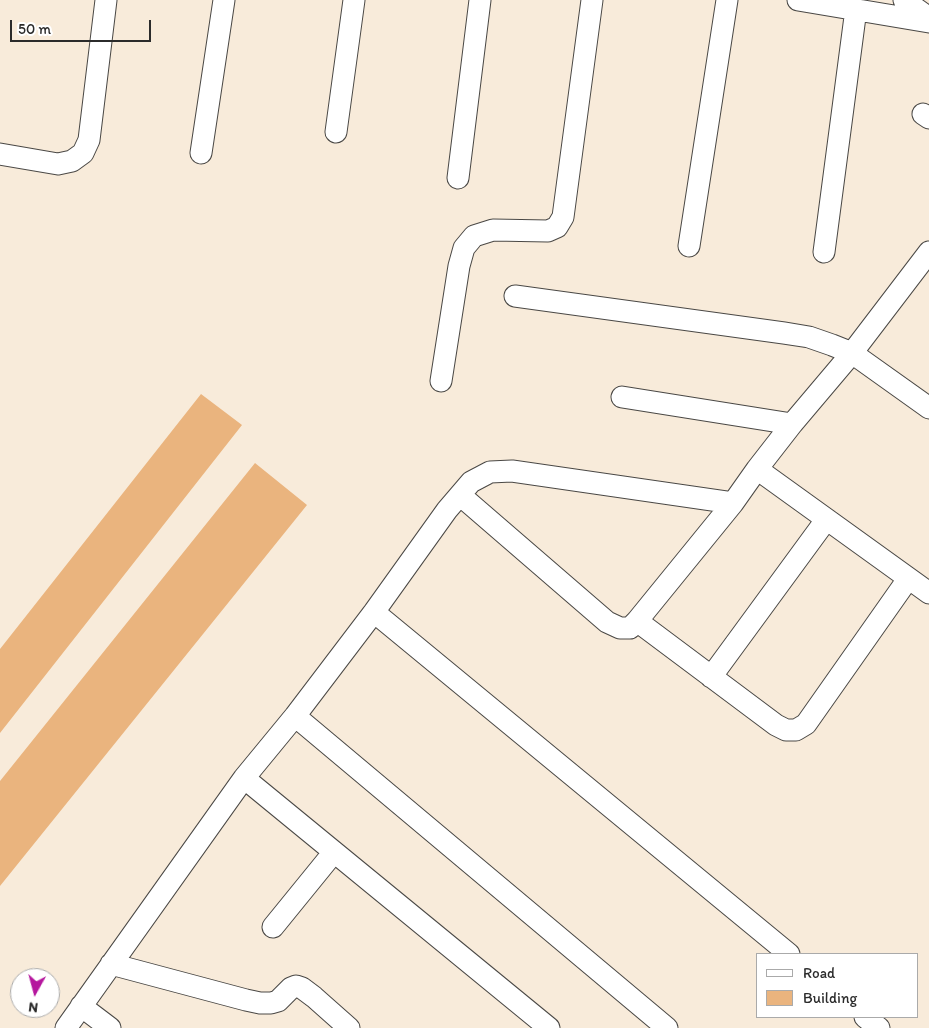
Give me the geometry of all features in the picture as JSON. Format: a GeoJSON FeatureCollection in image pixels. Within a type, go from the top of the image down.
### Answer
{"type":"FeatureCollection","features":[{"type":"Feature","properties":{"kind":"street"},"geometry":{"type":"LineString","coordinates":[[0,154],[58,164],[72,161],[83,153],[89,140],[106,0]]}},
{"type":"Feature","properties":{"kind":"street"},"geometry":{"type":"LineString","coordinates":[[201,153],[224,0]]}},
{"type":"Feature","properties":{"kind":"street"},"geometry":{"type":"LineString","coordinates":[[336,132],[354,0]]}},
{"type":"Feature","properties":{"kind":"street"},"geometry":{"type":"LineString","coordinates":[[458,178],[480,0]]}},
{"type":"Feature","properties":{"kind":"street"},"geometry":{"type":"LineString","coordinates":[[441,381],[459,266],[464,248],[474,236],[493,230],[548,231],[557,227],[563,217],[592,0]]}},
{"type":"Feature","properties":{"kind":"street"},"geometry":{"type":"LineString","coordinates":[[689,246],[727,0]]}},
{"type":"Feature","properties":{"kind":"street"},"geometry":{"type":"LineString","coordinates":[[798,0],[929,20]]}},
{"type":"Feature","properties":{"kind":"street"},"geometry":{"type":"LineString","coordinates":[[904,0],[929,20]]}},
{"type":"Feature","properties":{"kind":"street"},"geometry":{"type":"LineString","coordinates":[[824,252],[856,9]]}},
{"type":"Feature","properties":{"kind":"street"},"geometry":{"type":"LineString","coordinates":[[460,495],[607,622],[620,628],[630,628],[733,503],[792,424],[852,353],[929,252]]}},
{"type":"Feature","properties":{"kind":"street"},"geometry":{"type":"LineString","coordinates":[[515,296],[809,337],[852,353],[927,403]]}},
{"type":"Feature","properties":{"kind":"street"},"geometry":{"type":"LineString","coordinates":[[622,397],[792,424]]}},
{"type":"Feature","properties":{"kind":"street"},"geometry":{"type":"LineString","coordinates":[[757,469],[929,593]]}},
{"type":"Feature","properties":{"kind":"street"},"geometry":{"type":"LineString","coordinates":[[66,1028],[244,778],[295,716],[374,612],[447,510],[471,482],[490,472],[512,471],[733,503]]}},
{"type":"Feature","properties":{"kind":"street"},"geometry":{"type":"LineString","coordinates":[[711,677],[826,520]]}},
{"type":"Feature","properties":{"kind":"street"},"geometry":{"type":"LineString","coordinates":[[637,621],[776,725],[786,730],[796,730],[806,724],[908,579]]}},
{"type":"Feature","properties":{"kind":"street"},"geometry":{"type":"LineString","coordinates":[[374,612],[788,953]]}},
{"type":"Feature","properties":{"kind":"street"},"geometry":{"type":"LineString","coordinates":[[295,716],[667,1028]]}},
{"type":"Feature","properties":{"kind":"street"},"geometry":{"type":"LineString","coordinates":[[244,778],[549,1028]]}},
{"type":"Feature","properties":{"kind":"street"},"geometry":{"type":"LineString","coordinates":[[273,927],[334,852]]}},
{"type":"Feature","properties":{"kind":"street"},"geometry":{"type":"LineString","coordinates":[[111,964],[260,1003],[271,1004],[278,1001],[291,988],[296,986],[314,997],[348,1028]]}},
{"type":"Feature","properties":{"kind":"street"},"geometry":{"type":"LineString","coordinates":[[81,1006],[110,1028]]}},
{"type":"Feature","properties":{"kind":"street"},"geometry":{"type":"LineString","coordinates":[[866,1018],[879,1028]]}},
{"type":"Feature","properties":{"kind":"building"},"geometry":{"type":"Polygon","coordinates":[[[201,394],[242,425],[0,733],[0,649],[201,394]]]}},
{"type":"Feature","properties":{"kind":"building"},"geometry":{"type":"Polygon","coordinates":[[[255,463],[307,505],[0,886],[0,781],[255,463]]]}}]}
